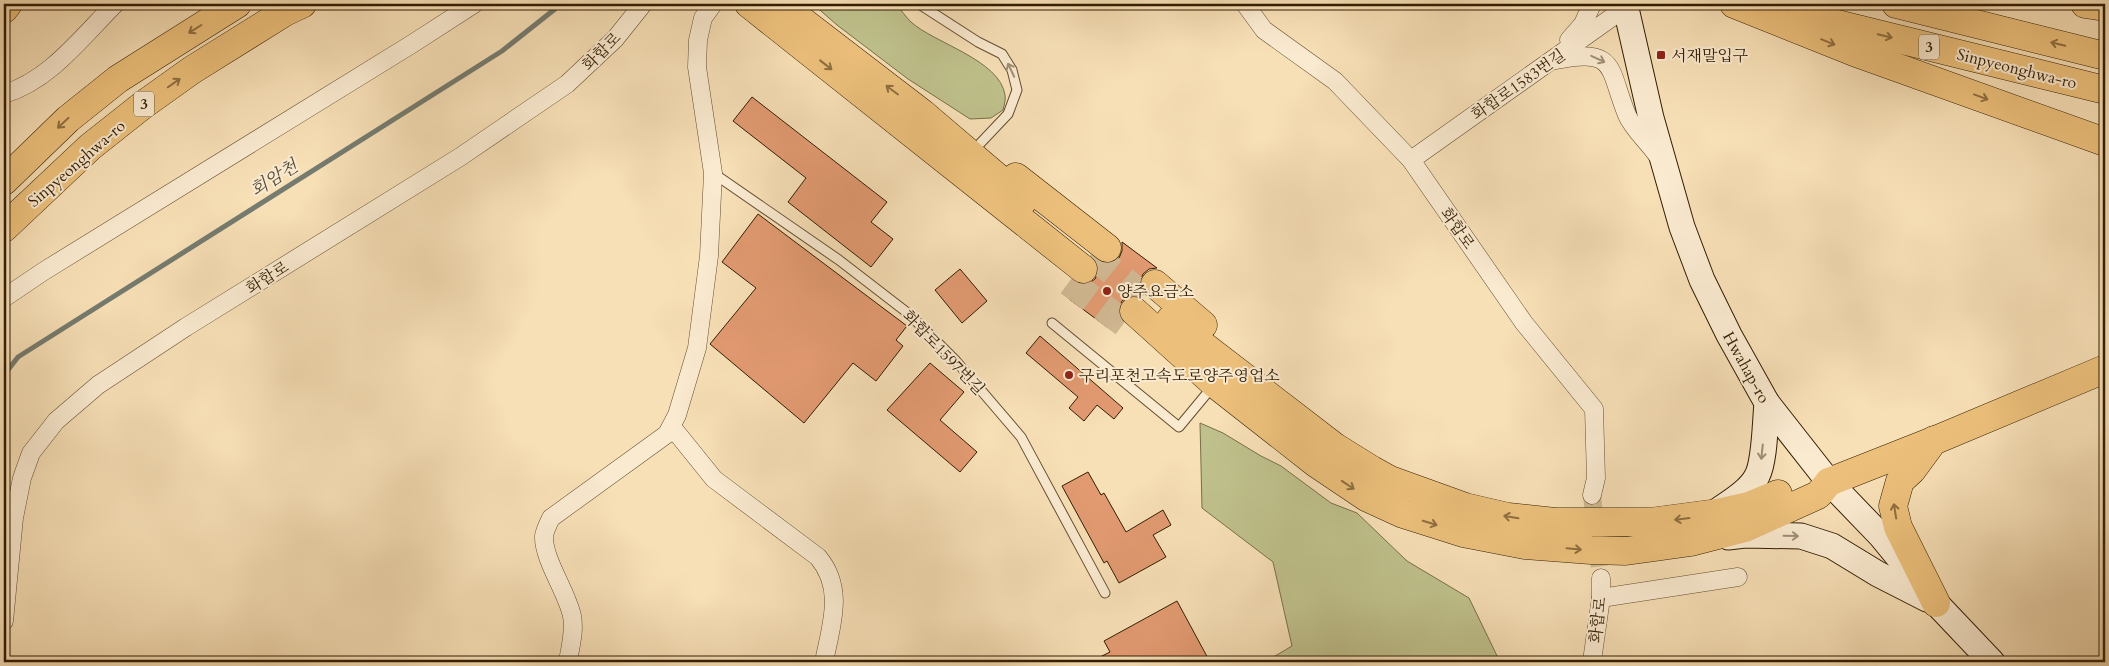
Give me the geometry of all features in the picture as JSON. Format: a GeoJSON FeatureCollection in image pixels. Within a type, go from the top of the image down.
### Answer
{"type":"FeatureCollection","features":[{"type":"Feature","properties":{"kind":"highway"},"geometry":{"type":"LineString","coordinates":[[4,9],[8,4]]}},
{"type":"Feature","properties":{"kind":"highway","name":"3"},"geometry":{"type":"LineString","coordinates":[[4,181],[68,119],[118,79],[237,4]]}},
{"type":"Feature","properties":{"kind":"highway","name":"Sinpyeonghwa-ro"},"geometry":{"type":"LineString","coordinates":[[4,228],[90,148],[143,105],[192,70],[302,4]]}},
{"type":"Feature","properties":{"kind":"highway"},"geometry":{"type":"LineString","coordinates":[[749,4],[789,19],[975,149],[1056,227],[1088,263],[873,102],[789,19]]}},
{"type":"Feature","properties":{"kind":"highway"},"geometry":{"type":"LineString","coordinates":[[1734,4],[1854,52],[2105,142]]}},
{"type":"Feature","properties":{"kind":"highway","name":"Sinpyeonghwa-ro"},"geometry":{"type":"LineString","coordinates":[[1753,4],[2105,90]]}},
{"type":"Feature","properties":{"kind":"highway","name":"Sinpyeonghwa-ro"},"geometry":{"type":"LineString","coordinates":[[1896,4],[2105,56]]}},
{"type":"Feature","properties":{"kind":"highway"},"geometry":{"type":"LineString","coordinates":[[2085,4],[2105,7]]}},
{"type":"Feature","properties":{"kind":"highway"},"geometry":{"type":"LineString","coordinates":[[1829,482],[1818,495],[1745,528],[1691,542],[1626,551],[1590,550],[1526,544],[1474,535],[1428,523],[1366,497],[1317,464],[1212,388],[1139,304],[1173,322],[1350,456],[1390,480],[1465,507],[1508,517],[1555,522],[1650,522],[1713,514],[1749,506],[1806,481],[1829,482],[2105,369]]}},
{"type":"Feature","properties":{"kind":"highway"},"geometry":{"type":"LineString","coordinates":[[1934,440],[1912,470],[1900,481],[1893,506],[1898,527],[1936,603]]}},
{"type":"Feature","properties":{"kind":"main road","name":"Hwahap-ro"},"geometry":{"type":"LineString","coordinates":[[1625,6],[1662,161],[1682,227],[1702,280],[1729,335],[1767,403],[1829,482],[1881,536],[1936,603],[1992,662]]}},
{"type":"Feature","properties":{"kind":"main road"},"geometry":{"type":"LineString","coordinates":[[1713,514],[1746,489],[1757,477],[1761,462],[1767,403]]}},
{"type":"Feature","properties":{"kind":"main road"},"geometry":{"type":"LineString","coordinates":[[1691,542],[1744,535],[1801,536],[1832,546],[1878,574],[1936,603]]}},
{"type":"Feature","properties":{"kind":"street"},"geometry":{"type":"LineString","coordinates":[[4,94],[21,89],[57,63],[114,4]]}},
{"type":"Feature","properties":{"kind":"street"},"geometry":{"type":"LineString","coordinates":[[4,298],[44,271],[474,4]]}},
{"type":"Feature","properties":{"kind":"street","name":"화합로"},"geometry":{"type":"LineString","coordinates":[[4,621],[14,518],[22,478],[31,453],[56,421],[98,385],[154,348],[460,156],[567,84],[615,39],[643,4]]}},
{"type":"Feature","properties":{"kind":"street"},"geometry":{"type":"LineString","coordinates":[[568,662],[572,640],[572,618],[546,552],[544,537],[546,527],[551,518],[660,440],[672,427],[696,348],[709,256],[713,173],[697,67],[698,40],[703,18],[713,4]]}},
{"type":"Feature","properties":{"kind":"street","name":"화합로"},"geometry":{"type":"LineString","coordinates":[[1245,4],[1264,30],[1335,81],[1411,160],[1524,323],[1594,409],[1596,478],[1592,495]]}},
{"type":"Feature","properties":{"kind":"street"},"geometry":{"type":"LineString","coordinates":[[1551,61],[1584,24],[1592,4]]}},
{"type":"Feature","properties":{"kind":"street","name":"화합로1583번길"},"geometry":{"type":"LineString","coordinates":[[1411,160],[1625,6]]}},
{"type":"Feature","properties":{"kind":"street"},"geometry":{"type":"LineString","coordinates":[[1551,61],[1579,55],[1590,55],[1602,59],[1609,65],[1615,77],[1627,116],[1662,161]]}},
{"type":"Feature","properties":{"kind":"street"},"geometry":{"type":"LineString","coordinates":[[672,427],[714,479],[818,557],[826,566],[835,600],[824,662]]}},
{"type":"Feature","properties":{"kind":"street"},"geometry":{"type":"LineString","coordinates":[[1601,598],[1738,577]]}},
{"type":"Feature","properties":{"kind":"street","name":"화합로"},"geometry":{"type":"LineString","coordinates":[[1592,661],[1601,598],[1601,578]]}},
{"type":"Feature","properties":{"kind":"lane"},"geometry":{"type":"LineString","coordinates":[[920,4],[978,42],[1002,54],[1012,70],[1017,90],[1008,114],[975,149]]}},
{"type":"Feature","properties":{"kind":"lane","name":"화합로1597번길"},"geometry":{"type":"LineString","coordinates":[[713,173],[840,260],[909,314],[956,361],[1021,437],[1105,593]]}},
{"type":"Feature","properties":{"kind":"lane"},"geometry":{"type":"LineString","coordinates":[[1052,324],[1179,427],[1212,388]]}},
{"type":"Feature","properties":{"kind":"green space"},"geometry":{"type":"Polygon","coordinates":[[[813,4],[896,4],[911,22],[921,30],[965,53],[991,72],[1000,83],[1005,95],[1003,110],[991,118],[970,119],[908,79],[837,25],[813,4]]]}},
{"type":"Feature","properties":{"kind":"green space"},"geometry":{"type":"Polygon","coordinates":[[[1200,423],[1223,433],[1281,466],[1331,503],[1357,513],[1407,561],[1469,598],[1500,662],[1265,662],[1292,646],[1273,562],[1202,508],[1200,423]]]}},
{"type":"Feature","properties":{"kind":"building"},"geometry":{"type":"Polygon","coordinates":[[[752,97],[887,202],[871,222],[893,239],[871,267],[788,202],[806,178],[733,121],[752,97]]]}},
{"type":"Feature","properties":{"kind":"building"},"geometry":{"type":"Polygon","coordinates":[[[758,214],[907,326],[896,340],[903,346],[876,381],[853,363],[804,423],[710,344],[756,288],[722,262],[758,214]]]}},
{"type":"Feature","properties":{"kind":"building","name":"양주요금소"},"geometry":{"type":"Polygon","coordinates":[[[1122,242],[1157,268],[1149,269],[1143,274],[1140,281],[1140,289],[1134,296],[1129,296],[1122,301],[1119,307],[1119,314],[1107,327],[1069,299],[1081,284],[1088,284],[1095,279],[1098,265],[1101,262],[1112,263],[1119,258],[1122,251],[1122,242]]]}},
{"type":"Feature","properties":{"kind":"building"},"geometry":{"type":"Polygon","coordinates":[[[960,269],[987,301],[962,323],[935,290],[960,269]]]}},
{"type":"Feature","properties":{"kind":"building","name":"구리포천고속도로양주영업소"},"geometry":{"type":"Polygon","coordinates":[[[1040,336],[1123,408],[1114,419],[1097,405],[1084,421],[1069,408],[1078,397],[1026,353],[1040,336]]]}},
{"type":"Feature","properties":{"kind":"building"},"geometry":{"type":"Polygon","coordinates":[[[930,363],[964,392],[940,420],[977,452],[960,472],[887,410],[930,363]]]}},
{"type":"Feature","properties":{"kind":"building"},"geometry":{"type":"Polygon","coordinates":[[[1088,472],[1101,495],[1104,493],[1126,532],[1163,510],[1171,525],[1153,535],[1166,557],[1119,583],[1107,561],[1104,563],[1062,486],[1088,472]]]}},
{"type":"Feature","properties":{"kind":"building"},"geometry":{"type":"Polygon","coordinates":[[[1177,601],[1210,662],[1090,662],[1110,652],[1104,641],[1177,601]]]}},
{"type":"Feature","properties":{"kind":"waterway","name":"회암천"},"geometry":{"type":"LineString","coordinates":[[4,375],[18,357],[502,51],[559,4]]}},
{"type":"Feature","properties":{"kind":"tunnel"},"geometry":{"type":"LineString","coordinates":[[1091,254],[1143,296]]}},
{"type":"Feature","properties":{"kind":"tunnel"},"geometry":{"type":"LineString","coordinates":[[1069,282],[1124,323]]}},
{"type":"Feature","properties":{"kind":"tunnel"},"geometry":{"type":"LineString","coordinates":[[1592,495],[1601,578]]}},
{"type":"Feature","properties":{"kind":"place","name":"서재말입구"},"geometry":{"type":"Point","coordinates":[1661,55]}},
{"type":"Feature","properties":{"kind":"place","name":"양주요금소"},"geometry":{"type":"Point","coordinates":[1107,291]}},
{"type":"Feature","properties":{"kind":"place","name":"구리포천고속도로양주영업소"},"geometry":{"type":"Point","coordinates":[1069,375]}}]}
